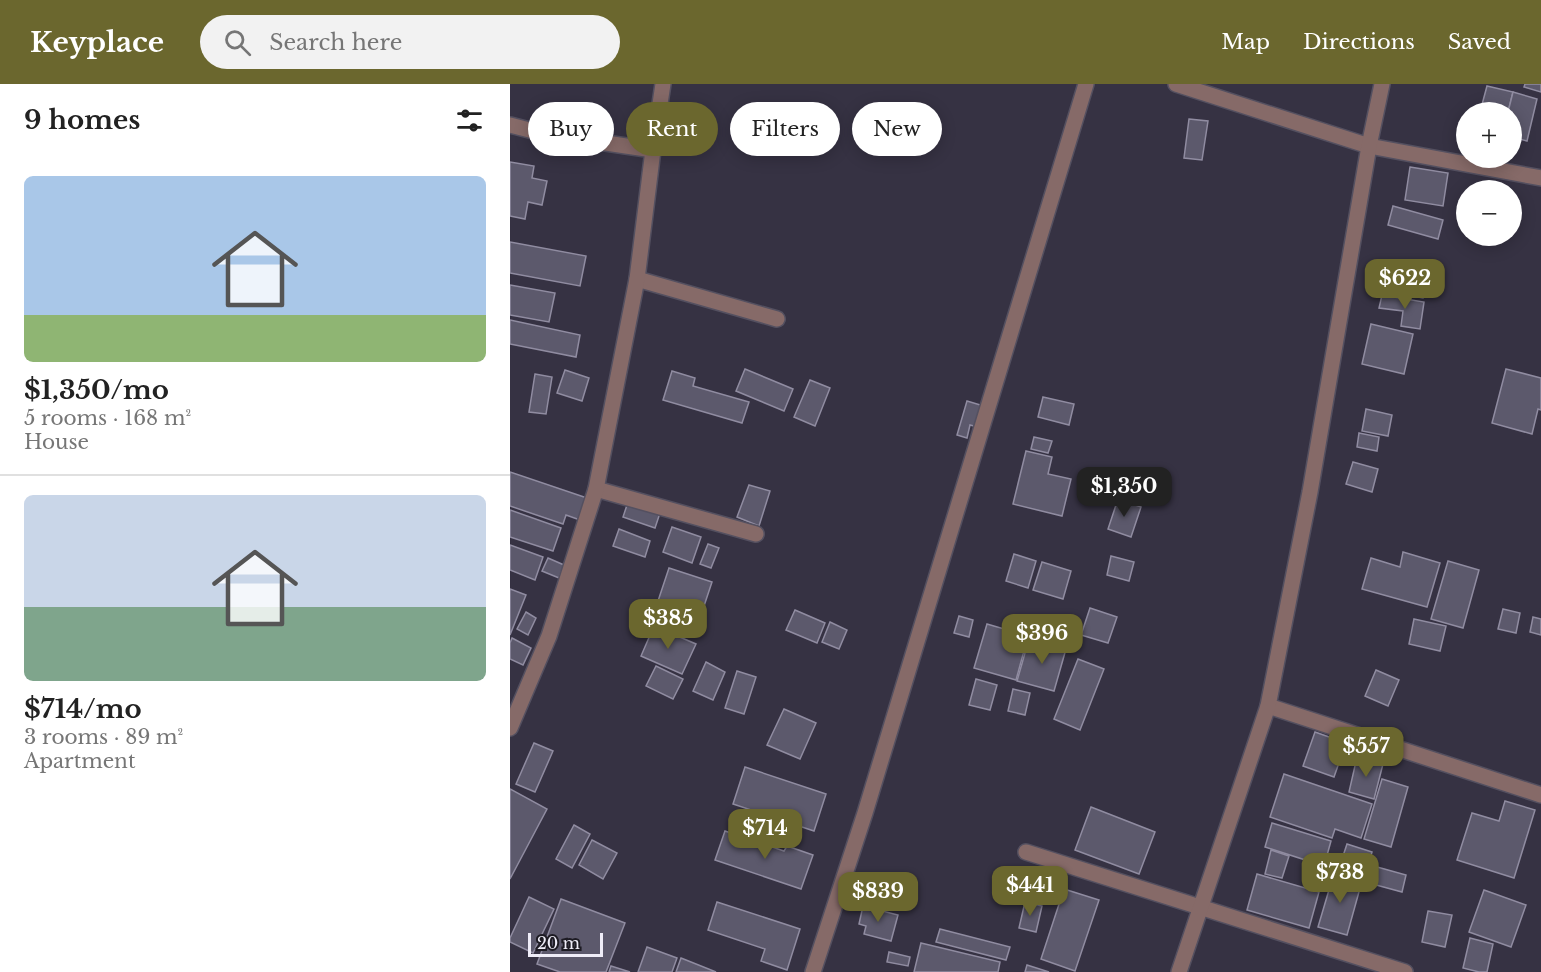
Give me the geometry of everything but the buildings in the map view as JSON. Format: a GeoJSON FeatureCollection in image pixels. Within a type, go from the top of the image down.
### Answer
{"type":"FeatureCollection","features":[{"type":"Feature","properties":{"kind":"street"},"geometry":{"type":"LineString","coordinates":[[660,102],[663,84]]}},
{"type":"Feature","properties":{"kind":"street"},"geometry":{"type":"LineString","coordinates":[[813,972],[865,813],[1086,84]]}},
{"type":"Feature","properties":{"kind":"street"},"geometry":{"type":"LineString","coordinates":[[1176,84],[1369,146],[1541,178]]}},
{"type":"Feature","properties":{"kind":"street"},"geometry":{"type":"LineString","coordinates":[[1179,972],[1268,706],[1310,492],[1369,146],[1382,84]]}},
{"type":"Feature","properties":{"kind":"street"},"geometry":{"type":"LineString","coordinates":[[510,125],[545,134],[626,146]]}},
{"type":"Feature","properties":{"kind":"street"},"geometry":{"type":"LineString","coordinates":[[510,728],[549,636],[596,489],[637,279],[652,156]]}},
{"type":"Feature","properties":{"kind":"street"},"geometry":{"type":"LineString","coordinates":[[637,279],[777,319]]}},
{"type":"Feature","properties":{"kind":"street"},"geometry":{"type":"LineString","coordinates":[[596,489],[756,534]]}},
{"type":"Feature","properties":{"kind":"street"},"geometry":{"type":"LineString","coordinates":[[1268,706],[1541,795]]}},
{"type":"Feature","properties":{"kind":"street"},"geometry":{"type":"LineString","coordinates":[[1026,852],[1405,972]]}}]}
